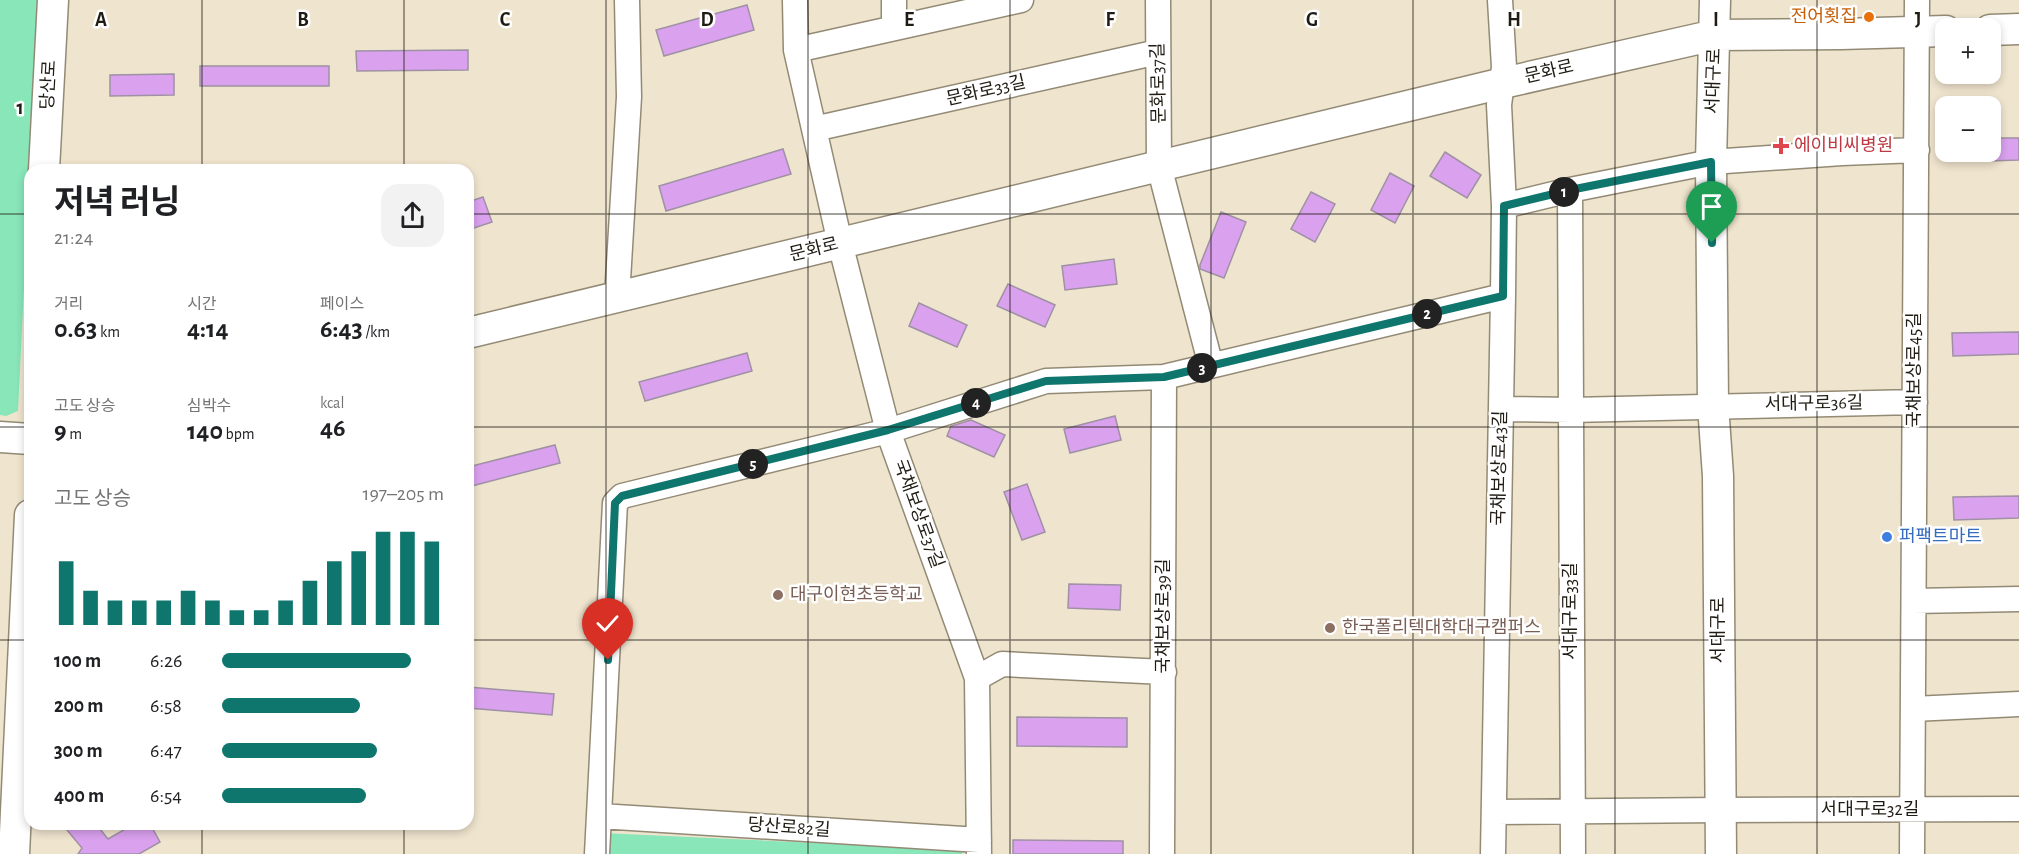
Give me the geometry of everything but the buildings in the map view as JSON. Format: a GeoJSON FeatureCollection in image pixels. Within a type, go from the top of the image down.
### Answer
{"type":"FeatureCollection","features":[{"type":"Feature","properties":{"kind":"main road","name":"당산로"},"geometry":{"type":"LineString","coordinates":[[44,164],[53,0]]}},
{"type":"Feature","properties":{"kind":"main road","name":"서대구로"},"geometry":{"type":"LineString","coordinates":[[1715,0],[1711,162],[1713,405],[1718,476],[1720,854]]}},
{"type":"Feature","properties":{"kind":"main road"},"geometry":{"type":"LineString","coordinates":[[2001,30],[2019,29]]}},
{"type":"Feature","properties":{"kind":"main road","name":"문화로"},"geometry":{"type":"LineString","coordinates":[[474,332],[1503,83],[1715,35],[1931,32]]}},
{"type":"Feature","properties":{"kind":"main road"},"geometry":{"type":"LineString","coordinates":[[0,437],[24,438]]}},
{"type":"Feature","properties":{"kind":"main road"},"geometry":{"type":"LineString","coordinates":[[14,854],[24,642]]}},
{"type":"Feature","properties":{"kind":"street"},"geometry":{"type":"LineString","coordinates":[[617,297],[629,97],[627,0]]}},
{"type":"Feature","properties":{"kind":"street"},"geometry":{"type":"LineString","coordinates":[[795,0],[796,50],[840,243]]}},
{"type":"Feature","properties":{"kind":"street"},"geometry":{"type":"LineString","coordinates":[[894,0],[894,27]]}},
{"type":"Feature","properties":{"kind":"street"},"geometry":{"type":"LineString","coordinates":[[796,50],[894,27],[977,4],[1021,0]]}},
{"type":"Feature","properties":{"kind":"street","name":"문화로37길"},"geometry":{"type":"LineString","coordinates":[[1158,0],[1160,166]]}},
{"type":"Feature","properties":{"kind":"street","name":"국채보상로43길"},"geometry":{"type":"LineString","coordinates":[[1493,854],[1504,206],[1499,105],[1504,67],[1500,0]]}},
{"type":"Feature","properties":{"kind":"street","name":"국채보상로45길"},"geometry":{"type":"LineString","coordinates":[[1912,854],[1917,150],[1931,32],[1917,0]]}},
{"type":"Feature","properties":{"kind":"street","name":"문화로33길"},"geometry":{"type":"LineString","coordinates":[[814,129],[1158,52]]}},
{"type":"Feature","properties":{"kind":"street"},"geometry":{"type":"LineString","coordinates":[[1504,206],[1570,190],[1711,162],[1917,150]]}},
{"type":"Feature","properties":{"kind":"street"},"geometry":{"type":"LineString","coordinates":[[1160,166],[1211,366]]}},
{"type":"Feature","properties":{"kind":"street"},"geometry":{"type":"LineString","coordinates":[[1570,190],[1570,410]]}},
{"type":"Feature","properties":{"kind":"street","name":"국채보상로37길"},"geometry":{"type":"LineString","coordinates":[[840,243],[888,430],[977,678],[979,847]]}},
{"type":"Feature","properties":{"kind":"street"},"geometry":{"type":"LineString","coordinates":[[597,854],[615,503],[622,496],[888,430],[1046,381],[1164,377],[1503,296]]}},
{"type":"Feature","properties":{"kind":"street","name":"국채보상로39길"},"geometry":{"type":"LineString","coordinates":[[1162,854],[1164,377]]}},
{"type":"Feature","properties":{"kind":"street","name":"서대구로36길"},"geometry":{"type":"LineString","coordinates":[[1713,405],[1915,402]]}},
{"type":"Feature","properties":{"kind":"street"},"geometry":{"type":"LineString","coordinates":[[1501,409],[1570,410],[1713,405]]}},
{"type":"Feature","properties":{"kind":"street","name":"서대구로33길"},"geometry":{"type":"LineString","coordinates":[[1570,410],[1573,854]]}},
{"type":"Feature","properties":{"kind":"street"},"geometry":{"type":"LineString","coordinates":[[1914,601],[2019,599]]}},
{"type":"Feature","properties":{"kind":"street"},"geometry":{"type":"LineString","coordinates":[[977,678],[1002,664],[1164,672]]}},
{"type":"Feature","properties":{"kind":"street"},"geometry":{"type":"LineString","coordinates":[[1913,709],[2019,704]]}},
{"type":"Feature","properties":{"kind":"street","name":"서대구로32길"},"geometry":{"type":"LineString","coordinates":[[1720,810],[2019,809]]}},
{"type":"Feature","properties":{"kind":"street"},"geometry":{"type":"LineString","coordinates":[[1494,812],[1720,810]]}},
{"type":"Feature","properties":{"kind":"street","name":"당산로82길"},"geometry":{"type":"LineString","coordinates":[[600,816],[979,847]]}},
{"type":"Feature","properties":{"kind":"green space"},"geometry":{"type":"Polygon","coordinates":[[[0,0],[38,0],[30,164],[24,164],[24,288],[18,411],[6,416],[0,415],[0,0]]]}},
{"type":"Feature","properties":{"kind":"green space"},"geometry":{"type":"Polygon","coordinates":[[[603,833],[963,850],[962,854],[602,854],[603,833]]]}},
{"type":"Feature","properties":{"kind":"place","name":"전어횟집"},"geometry":{"type":"Point","coordinates":[1869,17]}},
{"type":"Feature","properties":{"kind":"place","name":"에이비씨병원"},"geometry":{"type":"Point","coordinates":[1781,146]}},
{"type":"Feature","properties":{"kind":"place","name":"퍼팩트마트"},"geometry":{"type":"Point","coordinates":[1887,537]}},
{"type":"Feature","properties":{"kind":"place","name":"대구이현초등학교"},"geometry":{"type":"Point","coordinates":[778,595]}},
{"type":"Feature","properties":{"kind":"place","name":"한국폴리텍대학대구캠퍼스"},"geometry":{"type":"Point","coordinates":[1330,628]}},
{"type":"Feature","properties":{"kind":"route"},"geometry":{"type":"LineString","coordinates":[[608,660],[615,503],[622,496],[888,430],[1046,381],[1164,377],[1503,296],[1504,206],[1570,190],[1711,162],[1712,243]]}}]}
